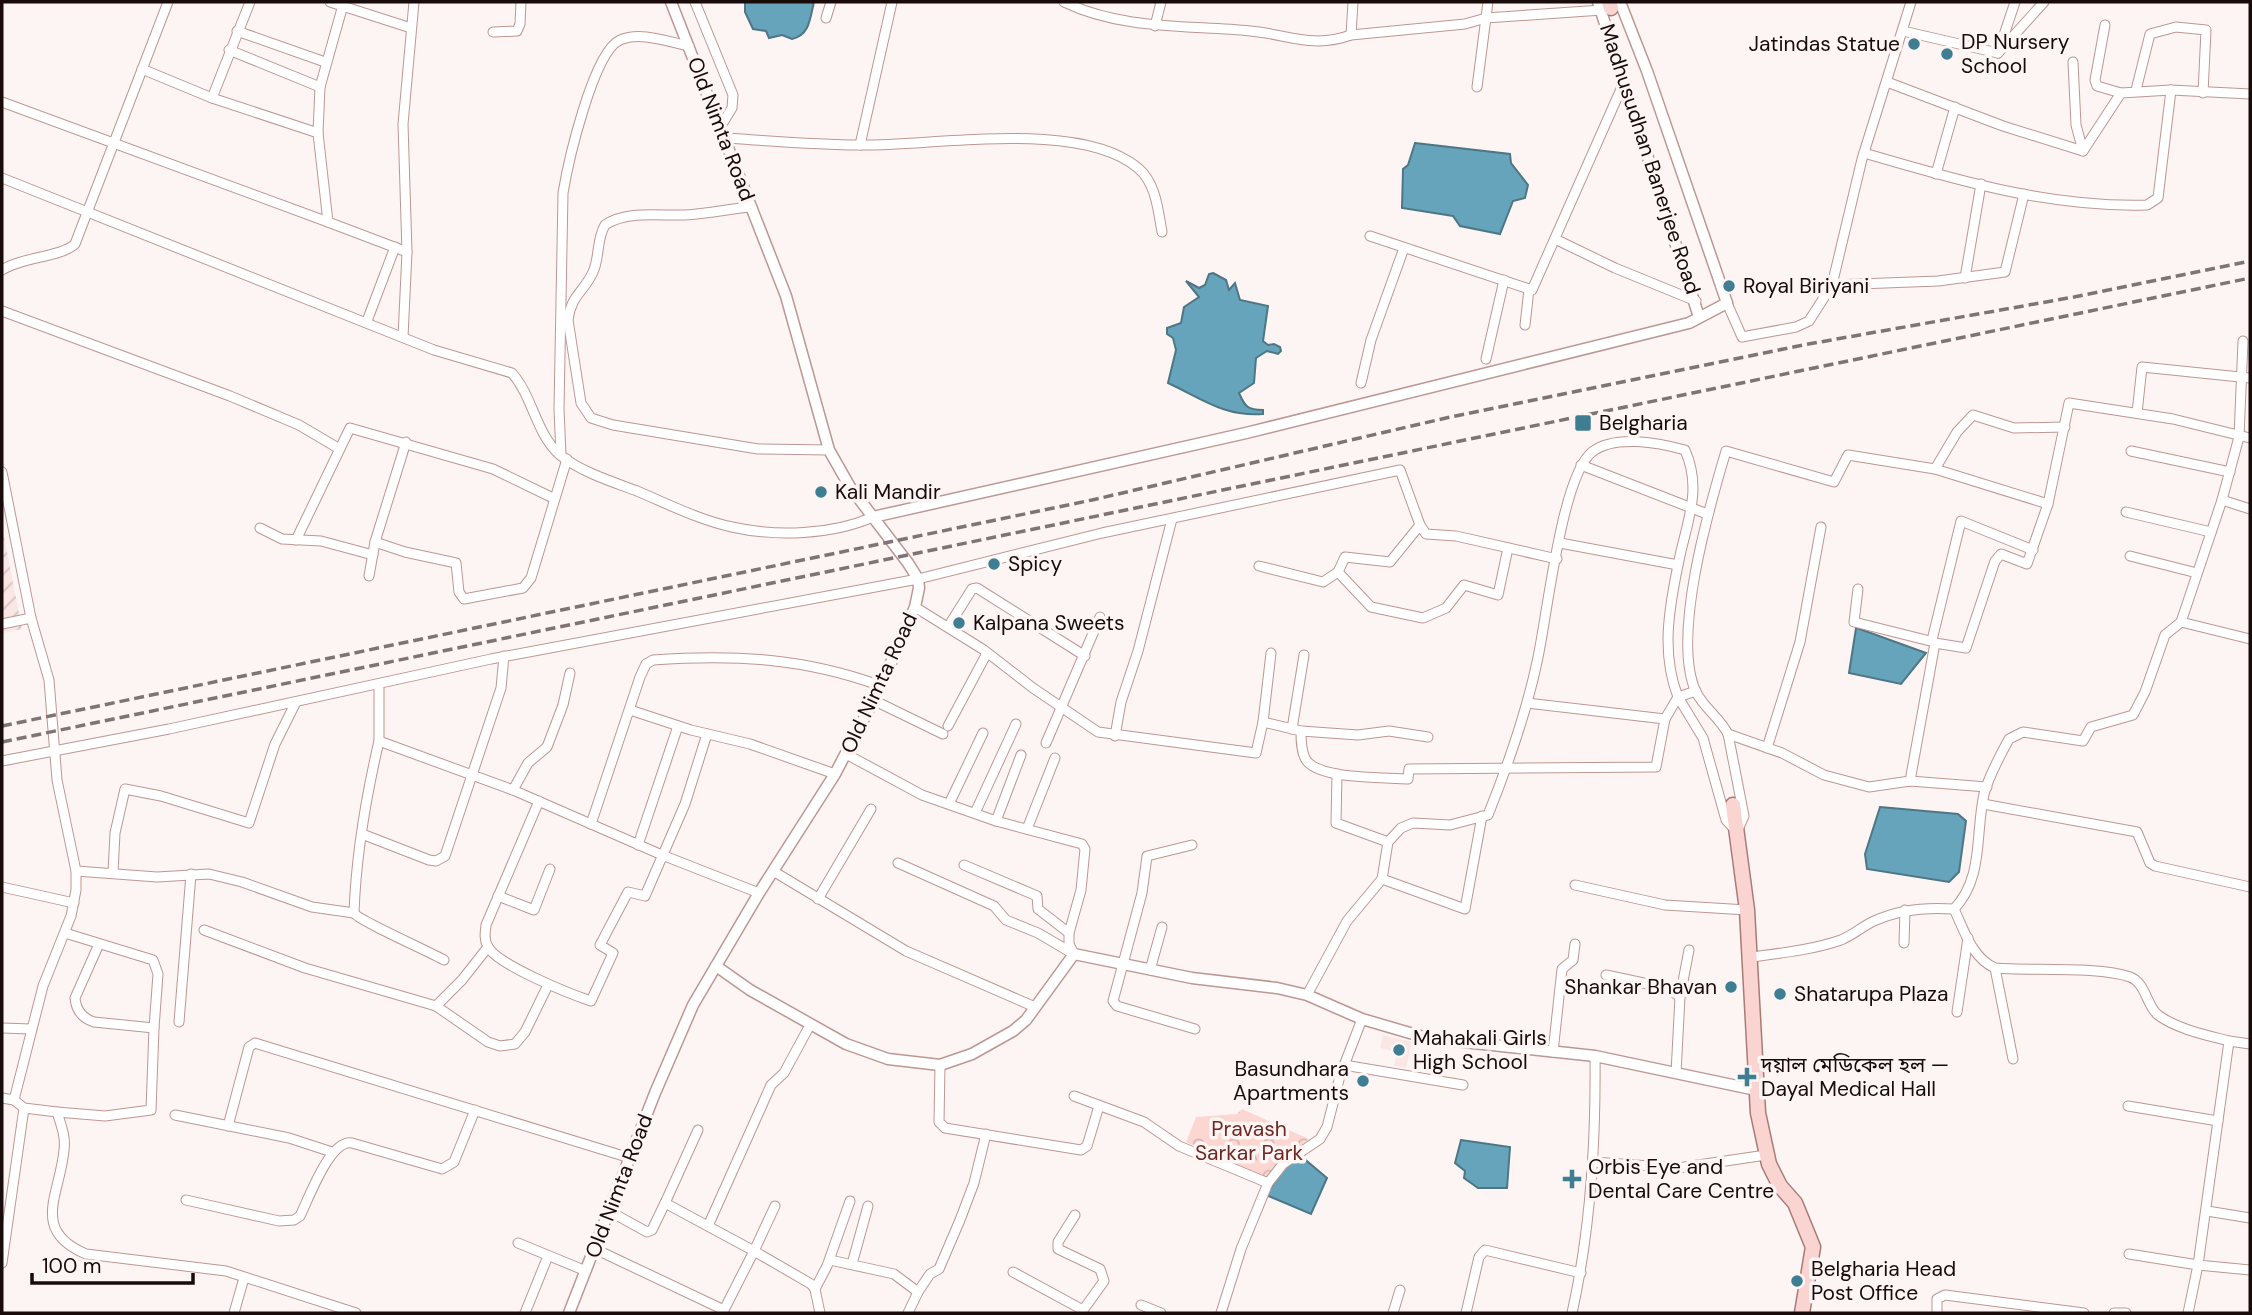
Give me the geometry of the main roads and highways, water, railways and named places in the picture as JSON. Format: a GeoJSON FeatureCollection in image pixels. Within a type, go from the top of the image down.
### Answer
{"type":"FeatureCollection","features":[{"type":"Feature","properties":{"kind":"main road"},"geometry":{"type":"LineString","coordinates":[[1733,805],[1747,910],[1756,1090],[1766,1155],[1780,1186],[1795,1203],[1813,1247],[1802,1313]]}},
{"type":"Feature","properties":{"kind":"water"},"geometry":{"type":"Polygon","coordinates":[[[745,2],[814,2],[806,30],[792,39],[782,35],[769,38],[766,31],[753,29],[745,12],[745,2]]]}},
{"type":"Feature","properties":{"kind":"water"},"geometry":{"type":"Polygon","coordinates":[[[1415,143],[1510,154],[1511,163],[1528,185],[1525,198],[1513,201],[1500,234],[1460,226],[1453,216],[1402,208],[1403,169],[1408,165],[1415,143]]]}},
{"type":"Feature","properties":{"kind":"water"},"geometry":{"type":"Polygon","coordinates":[[[1213,273],[1226,280],[1229,290],[1235,283],[1240,300],[1268,306],[1263,341],[1268,345],[1280,347],[1281,351],[1278,354],[1267,351],[1256,358],[1254,383],[1239,393],[1248,407],[1263,410],[1263,414],[1236,413],[1168,383],[1176,350],[1173,338],[1167,334],[1167,328],[1181,323],[1184,307],[1199,297],[1186,281],[1199,288],[1205,285],[1209,274],[1213,273]]]}},
{"type":"Feature","properties":{"kind":"water"},"geometry":{"type":"Polygon","coordinates":[[[1856,628],[1926,653],[1901,684],[1849,673],[1856,628]]]}},
{"type":"Feature","properties":{"kind":"water"},"geometry":{"type":"Polygon","coordinates":[[[1880,807],[1958,814],[1966,821],[1959,872],[1949,882],[1867,869],[1865,854],[1880,807]]]}},
{"type":"Feature","properties":{"kind":"water"},"geometry":{"type":"Polygon","coordinates":[[[1461,1140],[1510,1147],[1507,1188],[1478,1188],[1464,1178],[1465,1171],[1455,1163],[1461,1140]]]}},
{"type":"Feature","properties":{"kind":"water"},"geometry":{"type":"Polygon","coordinates":[[[1295,1151],[1327,1178],[1311,1214],[1266,1195],[1295,1151]]]}},
{"type":"Feature","properties":{"kind":"railway"},"geometry":{"type":"LineString","coordinates":[[2,726],[1092,500],[1446,418],[1803,345],[2074,297],[2250,261]]}},
{"type":"Feature","properties":{"kind":"railway"},"geometry":{"type":"LineString","coordinates":[[2,742],[2250,278]]}},
{"type":"Feature","properties":{"kind":"place","name":"Jatindas Statue"},"geometry":{"type":"Point","coordinates":[1914,44]}},
{"type":"Feature","properties":{"kind":"place","name":"DP Nursery School"},"geometry":{"type":"Point","coordinates":[1947,54]}},
{"type":"Feature","properties":{"kind":"place","name":"Royal Biriyani"},"geometry":{"type":"Point","coordinates":[1729,286]}},
{"type":"Feature","properties":{"kind":"place","name":"Belgharia"},"geometry":{"type":"Point","coordinates":[1583,423]}},
{"type":"Feature","properties":{"kind":"place","name":"Kali Mandir"},"geometry":{"type":"Point","coordinates":[821,492]}},
{"type":"Feature","properties":{"kind":"place","name":"Spicy"},"geometry":{"type":"Point","coordinates":[994,564]}},
{"type":"Feature","properties":{"kind":"place","name":"Kalpana Sweets"},"geometry":{"type":"Point","coordinates":[959,623]}},
{"type":"Feature","properties":{"kind":"place","name":"Shankar Bhavan"},"geometry":{"type":"Point","coordinates":[1731,987]}},
{"type":"Feature","properties":{"kind":"place","name":"Shatarupa Plaza"},"geometry":{"type":"Point","coordinates":[1780,994]}},
{"type":"Feature","properties":{"kind":"place","name":"Mahakali Girls High School"},"geometry":{"type":"Point","coordinates":[1399,1050]}},
{"type":"Feature","properties":{"kind":"place","name":"দয়াল মেডিকেল হল — Dayal Medical Hall"},"geometry":{"type":"Point","coordinates":[1747,1077]}},
{"type":"Feature","properties":{"kind":"place","name":"Basundhara Apartments"},"geometry":{"type":"Point","coordinates":[1363,1081]}},
{"type":"Feature","properties":{"kind":"place","name":"Orbis Eye and Dental Care Centre"},"geometry":{"type":"Point","coordinates":[1572,1179]}},
{"type":"Feature","properties":{"kind":"place","name":"Belgharia Head Post Office"},"geometry":{"type":"Point","coordinates":[1797,1281]}},
{"type":"Feature","properties":{"kind":"park label","name":"Pravash Sarkar Park"},"geometry":{"type":"Point","coordinates":[1249,1141]}}]}
